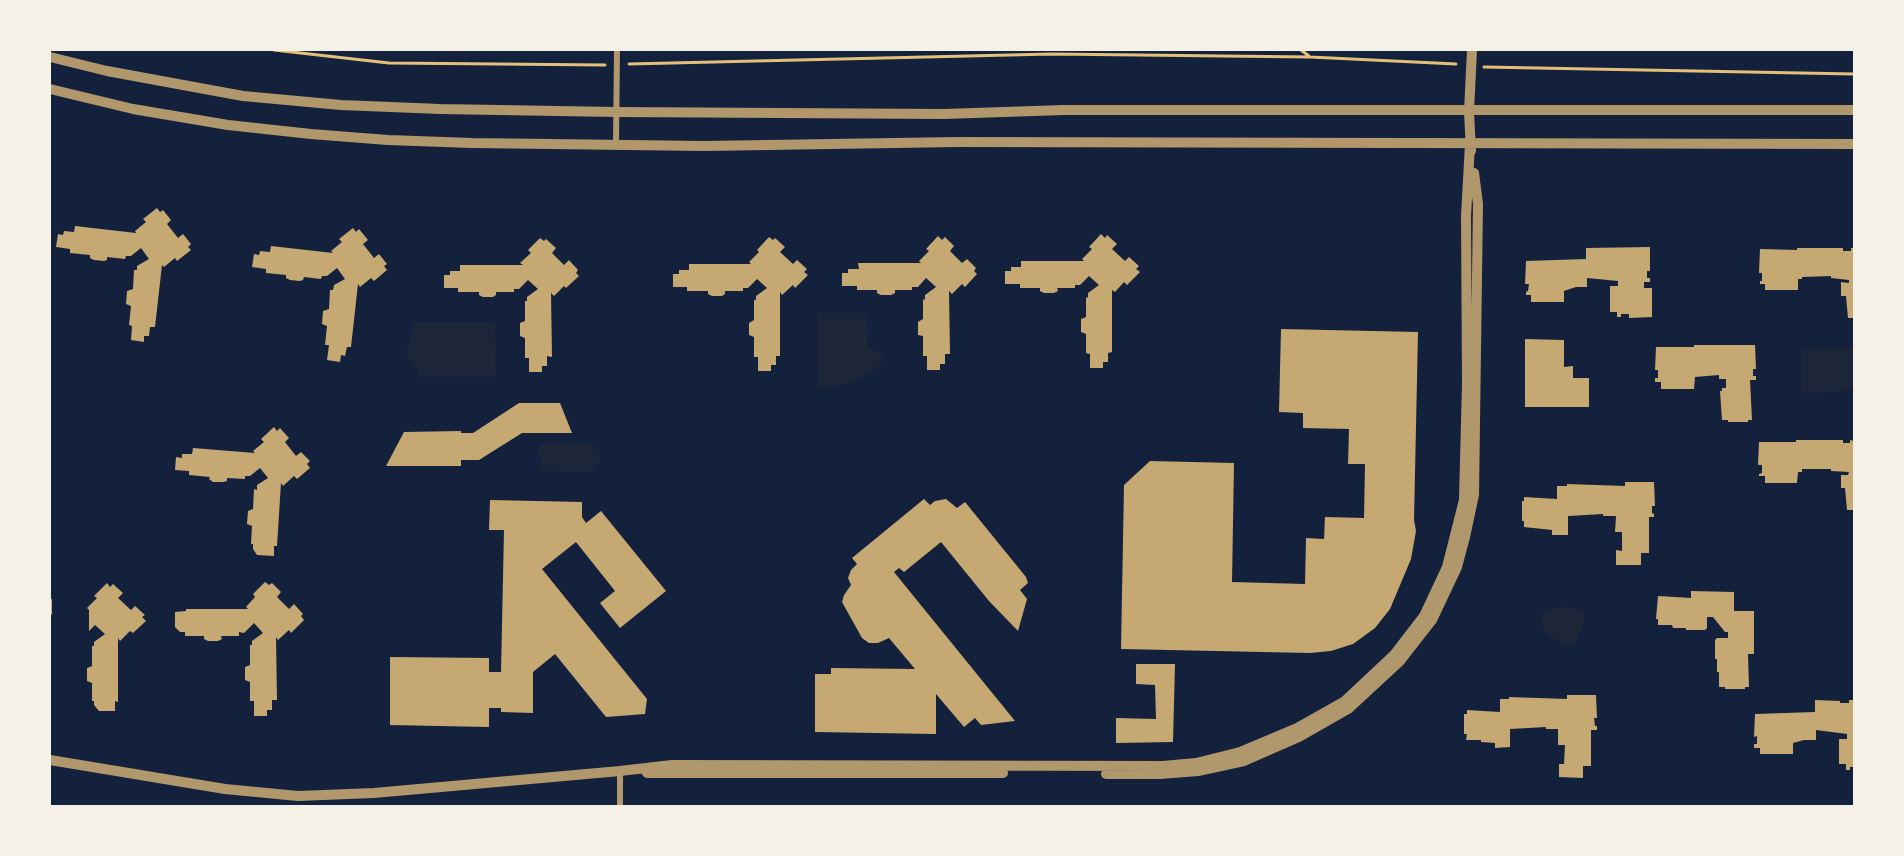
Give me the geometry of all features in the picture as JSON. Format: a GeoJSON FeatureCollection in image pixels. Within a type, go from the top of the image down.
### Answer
{"type":"FeatureCollection","features":[{"type":"Feature","properties":{"kind":"street"},"geometry":{"type":"LineString","coordinates":[[616,143],[617,50]]}},
{"type":"Feature","properties":{"kind":"street"},"geometry":{"type":"LineString","coordinates":[[50,760],[213,788],[298,796],[374,793],[672,765],[1163,766],[1196,763],[1250,748],[1297,728],[1345,701],[1394,655],[1424,616],[1448,567],[1457,533],[1464,501],[1467,384],[1466,216],[1472,50]]}},
{"type":"Feature","properties":{"kind":"street"},"geometry":{"type":"LineString","coordinates":[[50,57],[243,96],[341,105],[616,112],[944,114],[1064,110],[1469,112],[1854,110]]}},
{"type":"Feature","properties":{"kind":"street"},"geometry":{"type":"LineString","coordinates":[[50,89],[133,109],[228,125],[310,134],[460,142],[704,146],[958,142],[1854,144]]}},
{"type":"Feature","properties":{"kind":"street"},"geometry":{"type":"LineString","coordinates":[[620,771],[620,807]]}},
{"type":"Feature","properties":{"kind":"path"},"geometry":{"type":"LineString","coordinates":[[274,50],[389,63],[617,64],[1052,54],[1310,57],[1472,66],[1854,74]]}},
{"type":"Feature","properties":{"kind":"path"},"geometry":{"type":"LineString","coordinates":[[1301,50],[1310,57]]}},
{"type":"Feature","properties":{"kind":"shaded area"},"geometry":{"type":"Polygon","coordinates":[[[817,313],[867,313],[868,347],[885,356],[878,367],[853,382],[818,388],[817,313]]]}},
{"type":"Feature","properties":{"kind":"shaded area"},"geometry":{"type":"Polygon","coordinates":[[[413,322],[495,322],[496,377],[420,377],[406,355],[413,322]]]}},
{"type":"Feature","properties":{"kind":"shaded area"},"geometry":{"type":"Polygon","coordinates":[[[1801,349],[1854,349],[1854,386],[1842,392],[1801,393],[1801,349]]]}},
{"type":"Feature","properties":{"kind":"shaded area"},"geometry":{"type":"Polygon","coordinates":[[[541,444],[593,444],[599,450],[601,457],[599,464],[593,467],[593,472],[541,471],[541,458],[536,452],[541,444]]]}},
{"type":"Feature","properties":{"kind":"shaded area"},"geometry":{"type":"Polygon","coordinates":[[[1563,607],[1581,610],[1585,615],[1582,631],[1574,644],[1568,646],[1550,636],[1543,629],[1540,620],[1543,613],[1563,607]]]}},
{"type":"Feature","properties":{"kind":"building"},"geometry":{"type":"Polygon","coordinates":[[[157,208],[160,212],[163,210],[171,220],[167,224],[178,238],[183,234],[191,244],[188,247],[191,250],[177,261],[175,258],[164,267],[162,265],[155,327],[150,327],[149,336],[144,336],[144,342],[131,340],[132,326],[129,325],[131,306],[126,304],[127,291],[133,289],[134,270],[149,259],[141,248],[131,256],[126,256],[125,259],[107,257],[104,261],[94,260],[90,258],[90,255],[70,253],[70,249],[56,247],[58,234],[63,235],[64,231],[74,232],[75,226],[136,233],[135,231],[146,222],[143,219],[157,208]]]}},
{"type":"Feature","properties":{"kind":"building"},"geometry":{"type":"Polygon","coordinates":[[[353,228],[356,232],[359,229],[368,240],[363,244],[374,258],[379,254],[387,264],[384,266],[387,270],[374,281],[371,278],[360,287],[358,284],[351,347],[347,347],[345,356],[341,355],[340,362],[327,360],[329,345],[325,345],[327,326],[322,324],[323,311],[329,309],[330,290],[345,279],[337,268],[327,276],[322,276],[321,279],[304,277],[300,281],[290,280],[286,278],[286,275],[266,273],[266,269],[252,267],[254,254],[259,255],[260,251],[270,252],[271,246],[333,253],[331,251],[342,242],[339,239],[353,228]]]}},
{"type":"Feature","properties":{"kind":"building"},"geometry":{"type":"Polygon","coordinates":[[[1101,234],[1105,238],[1107,235],[1117,244],[1112,249],[1125,261],[1129,257],[1139,266],[1136,269],[1140,272],[1127,285],[1124,282],[1115,292],[1112,290],[1112,352],[1108,353],[1108,362],[1103,362],[1103,368],[1090,368],[1090,354],[1086,353],[1086,334],[1081,332],[1081,319],[1086,317],[1088,293],[1099,285],[1089,276],[1080,285],[1075,285],[1075,288],[1057,288],[1058,291],[1054,293],[1044,293],[1040,291],[1040,288],[1020,288],[1020,284],[1005,284],[1005,271],[1011,271],[1011,267],[1021,267],[1021,261],[1084,261],[1082,259],[1092,249],[1089,247],[1101,234]]]}},
{"type":"Feature","properties":{"kind":"building"},"geometry":{"type":"Polygon","coordinates":[[[938,236],[942,240],[945,237],[954,246],[950,251],[962,263],[967,259],[976,268],[974,271],[977,274],[965,287],[962,284],[952,294],[949,291],[950,354],[945,354],[945,364],[940,364],[940,370],[927,370],[927,356],[923,356],[923,336],[918,335],[918,322],[923,319],[925,295],[936,287],[926,278],[918,287],[912,287],[912,290],[895,290],[895,293],[891,295],[881,295],[877,293],[877,290],[857,290],[857,286],[842,286],[842,273],[848,273],[848,269],[859,269],[858,263],[921,263],[919,261],[929,251],[926,249],[938,236]]]}},
{"type":"Feature","properties":{"kind":"building"},"geometry":{"type":"Polygon","coordinates":[[[769,237],[773,240],[775,238],[785,247],[780,252],[793,264],[797,260],[807,269],[804,272],[808,275],[795,288],[793,285],[782,295],[780,292],[780,356],[776,356],[776,365],[771,365],[771,371],[758,371],[758,357],[754,357],[754,337],[749,335],[749,323],[754,320],[756,296],[767,288],[757,279],[748,288],[743,288],[743,291],[725,291],[722,296],[712,296],[708,294],[708,291],[687,291],[687,287],[673,287],[673,274],[679,274],[679,270],[689,270],[689,264],[751,264],[749,262],[759,252],[757,250],[769,237]]]}},
{"type":"Feature","properties":{"kind":"building"},"geometry":{"type":"Polygon","coordinates":[[[540,238],[544,241],[546,239],[556,248],[552,253],[564,265],[569,260],[578,270],[576,273],[579,276],[554,296],[551,293],[552,357],[547,356],[547,366],[542,366],[542,372],[529,372],[529,358],[525,358],[525,338],[520,336],[520,323],[525,321],[527,297],[538,289],[528,280],[519,289],[514,289],[514,292],[496,292],[493,297],[483,297],[479,295],[479,292],[458,292],[458,288],[444,288],[444,275],[450,275],[450,271],[460,271],[460,265],[523,265],[520,263],[531,253],[528,250],[540,238]]]}},
{"type":"Feature","properties":{"kind":"building"},"geometry":{"type":"Polygon","coordinates":[[[1650,247],[1650,271],[1647,271],[1647,278],[1650,278],[1650,282],[1644,282],[1644,288],[1652,288],[1652,317],[1629,318],[1629,314],[1621,314],[1621,317],[1617,317],[1617,312],[1610,312],[1610,286],[1618,286],[1618,281],[1587,278],[1587,287],[1576,287],[1564,291],[1564,302],[1531,302],[1531,295],[1526,295],[1529,284],[1525,284],[1526,261],[1586,259],[1586,248],[1650,247]]]}},
{"type":"Feature","properties":{"kind":"building"},"geometry":{"type":"Polygon","coordinates":[[[1797,248],[1843,248],[1843,251],[1851,251],[1851,248],[1854,248],[1854,318],[1848,318],[1846,296],[1841,296],[1841,282],[1849,283],[1849,280],[1831,278],[1831,276],[1802,277],[1798,279],[1798,290],[1765,290],[1765,284],[1760,284],[1762,273],[1759,273],[1760,249],[1797,250],[1797,248]]]}},
{"type":"Feature","properties":{"kind":"building"},"geometry":{"type":"Polygon","coordinates":[[[1281,329],[1418,332],[1414,520],[1416,531],[1411,559],[1390,609],[1375,628],[1353,644],[1331,651],[1310,653],[1121,649],[1124,485],[1150,461],[1234,463],[1232,582],[1305,584],[1306,538],[1324,539],[1325,517],[1364,518],[1365,464],[1348,464],[1349,429],[1303,428],[1303,413],[1279,412],[1281,329]]]}},
{"type":"Feature","properties":{"kind":"building"},"geometry":{"type":"Polygon","coordinates":[[[1525,339],[1564,340],[1564,367],[1573,366],[1573,378],[1589,378],[1589,407],[1525,407],[1525,339]]]}},
{"type":"Feature","properties":{"kind":"building"},"geometry":{"type":"Polygon","coordinates":[[[1694,345],[1755,345],[1756,369],[1753,369],[1753,376],[1756,376],[1756,380],[1750,380],[1752,420],[1728,422],[1728,420],[1722,420],[1720,391],[1726,388],[1726,379],[1719,379],[1719,375],[1695,377],[1694,389],[1661,389],[1661,382],[1655,382],[1655,378],[1658,378],[1658,370],[1655,370],[1656,347],[1694,347],[1694,345]]]}},
{"type":"Feature","properties":{"kind":"building"},"geometry":{"type":"Polygon","coordinates":[[[519,403],[560,403],[572,433],[522,433],[479,460],[461,460],[461,466],[386,466],[404,432],[461,431],[461,433],[473,433],[519,403]]]}},
{"type":"Feature","properties":{"kind":"building"},"geometry":{"type":"Polygon","coordinates":[[[274,427],[277,431],[280,428],[289,438],[285,442],[296,456],[301,452],[310,461],[307,464],[310,468],[297,479],[294,476],[283,486],[281,483],[277,546],[274,546],[274,556],[257,555],[251,544],[252,526],[247,524],[248,511],[253,509],[254,489],[257,490],[257,485],[268,478],[260,468],[250,476],[245,476],[245,479],[227,478],[227,481],[213,482],[209,479],[210,477],[189,475],[189,471],[175,470],[176,457],[182,458],[182,454],[192,454],[193,448],[255,453],[253,451],[264,442],[261,439],[274,427]]]}},
{"type":"Feature","properties":{"kind":"building"},"geometry":{"type":"Polygon","coordinates":[[[1796,440],[1843,440],[1843,443],[1854,441],[1854,510],[1847,510],[1845,488],[1841,488],[1841,475],[1848,475],[1849,472],[1831,471],[1831,469],[1802,469],[1802,472],[1798,472],[1797,483],[1765,483],[1765,476],[1759,476],[1762,473],[1762,465],[1758,465],[1759,442],[1796,442],[1796,440]]]}},
{"type":"Feature","properties":{"kind":"building"},"geometry":{"type":"Polygon","coordinates":[[[1625,482],[1654,482],[1655,506],[1652,506],[1654,517],[1649,517],[1649,553],[1641,553],[1641,565],[1616,565],[1616,550],[1622,551],[1622,532],[1615,532],[1616,516],[1603,516],[1603,514],[1568,516],[1568,535],[1552,535],[1552,530],[1524,527],[1522,501],[1524,497],[1557,499],[1557,486],[1567,486],[1567,484],[1625,486],[1625,482]]]}},
{"type":"Feature","properties":{"kind":"building"},"geometry":{"type":"Polygon","coordinates":[[[924,499],[930,505],[935,501],[946,499],[957,508],[965,502],[1026,577],[1028,583],[1020,590],[1027,599],[1018,631],[989,601],[941,542],[904,572],[899,568],[894,572],[1015,721],[981,725],[975,718],[964,727],[936,694],[936,734],[815,732],[815,674],[831,674],[831,668],[915,669],[889,638],[878,643],[869,643],[862,638],[842,602],[851,585],[848,578],[851,570],[857,564],[852,558],[924,499]]]}},
{"type":"Feature","properties":{"kind":"building"},"geometry":{"type":"Polygon","coordinates":[[[490,500],[582,502],[582,517],[586,523],[601,511],[666,591],[620,628],[600,603],[615,591],[576,542],[542,569],[647,699],[645,714],[606,717],[555,654],[533,672],[533,713],[501,712],[501,708],[489,708],[489,727],[390,725],[390,657],[489,658],[489,672],[501,672],[504,530],[489,530],[490,500]]]}},
{"type":"Feature","properties":{"kind":"building"},"geometry":{"type":"Polygon","coordinates":[[[265,582],[269,585],[272,583],[281,592],[277,597],[289,609],[294,604],[303,614],[301,616],[304,620],[291,633],[289,630],[278,640],[276,637],[277,700],[272,700],[272,710],[267,710],[267,716],[254,716],[254,701],[250,701],[250,682],[245,680],[245,667],[250,665],[252,641],[263,633],[254,623],[244,633],[239,632],[239,636],[221,636],[222,639],[218,641],[208,641],[204,639],[204,636],[185,636],[185,632],[180,632],[175,627],[175,612],[186,611],[186,609],[248,609],[246,607],[255,597],[253,594],[265,582]]]}},
{"type":"Feature","properties":{"kind":"building"},"geometry":{"type":"Polygon","coordinates":[[[107,583],[110,587],[113,584],[123,593],[118,598],[131,610],[135,606],[145,615],[142,617],[146,621],[133,633],[130,631],[120,641],[118,638],[118,702],[115,701],[115,711],[99,711],[92,701],[92,683],[87,681],[87,668],[92,666],[94,642],[105,634],[95,625],[89,631],[89,610],[87,608],[97,598],[94,596],[107,583]]]}},
{"type":"Feature","properties":{"kind":"building"},"geometry":{"type":"Polygon","coordinates":[[[1691,591],[1734,592],[1734,611],[1754,611],[1754,654],[1748,654],[1749,687],[1725,689],[1725,687],[1719,687],[1715,640],[1728,638],[1728,632],[1725,632],[1713,617],[1707,617],[1705,630],[1686,630],[1686,628],[1673,628],[1672,625],[1658,625],[1658,619],[1656,619],[1658,596],[1691,598],[1691,591]]]}},
{"type":"Feature","properties":{"kind":"building"},"geometry":{"type":"Polygon","coordinates":[[[50,599],[52,599],[52,614],[50,616],[50,599]]]}},
{"type":"Feature","properties":{"kind":"building"},"geometry":{"type":"Polygon","coordinates":[[[1136,664],[1175,664],[1173,742],[1116,743],[1116,718],[1156,719],[1155,685],[1136,684],[1136,664]]]}},
{"type":"Feature","properties":{"kind":"building"},"geometry":{"type":"Polygon","coordinates":[[[1567,695],[1596,695],[1597,718],[1594,718],[1597,730],[1591,730],[1591,766],[1583,766],[1583,778],[1559,777],[1559,764],[1564,764],[1565,745],[1558,745],[1558,729],[1546,729],[1546,727],[1510,729],[1510,747],[1495,748],[1495,743],[1466,740],[1464,714],[1467,714],[1467,710],[1500,712],[1500,699],[1509,699],[1509,697],[1567,699],[1567,695]]]}},
{"type":"Feature","properties":{"kind":"building"},"geometry":{"type":"Polygon","coordinates":[[[1815,700],[1849,703],[1849,700],[1854,700],[1854,767],[1850,767],[1850,770],[1846,770],[1846,764],[1839,764],[1839,739],[1847,739],[1847,734],[1816,730],[1816,740],[1793,743],[1793,754],[1760,754],[1760,748],[1754,748],[1754,744],[1757,744],[1757,736],[1754,737],[1755,714],[1815,712],[1815,700]]]}}]}
